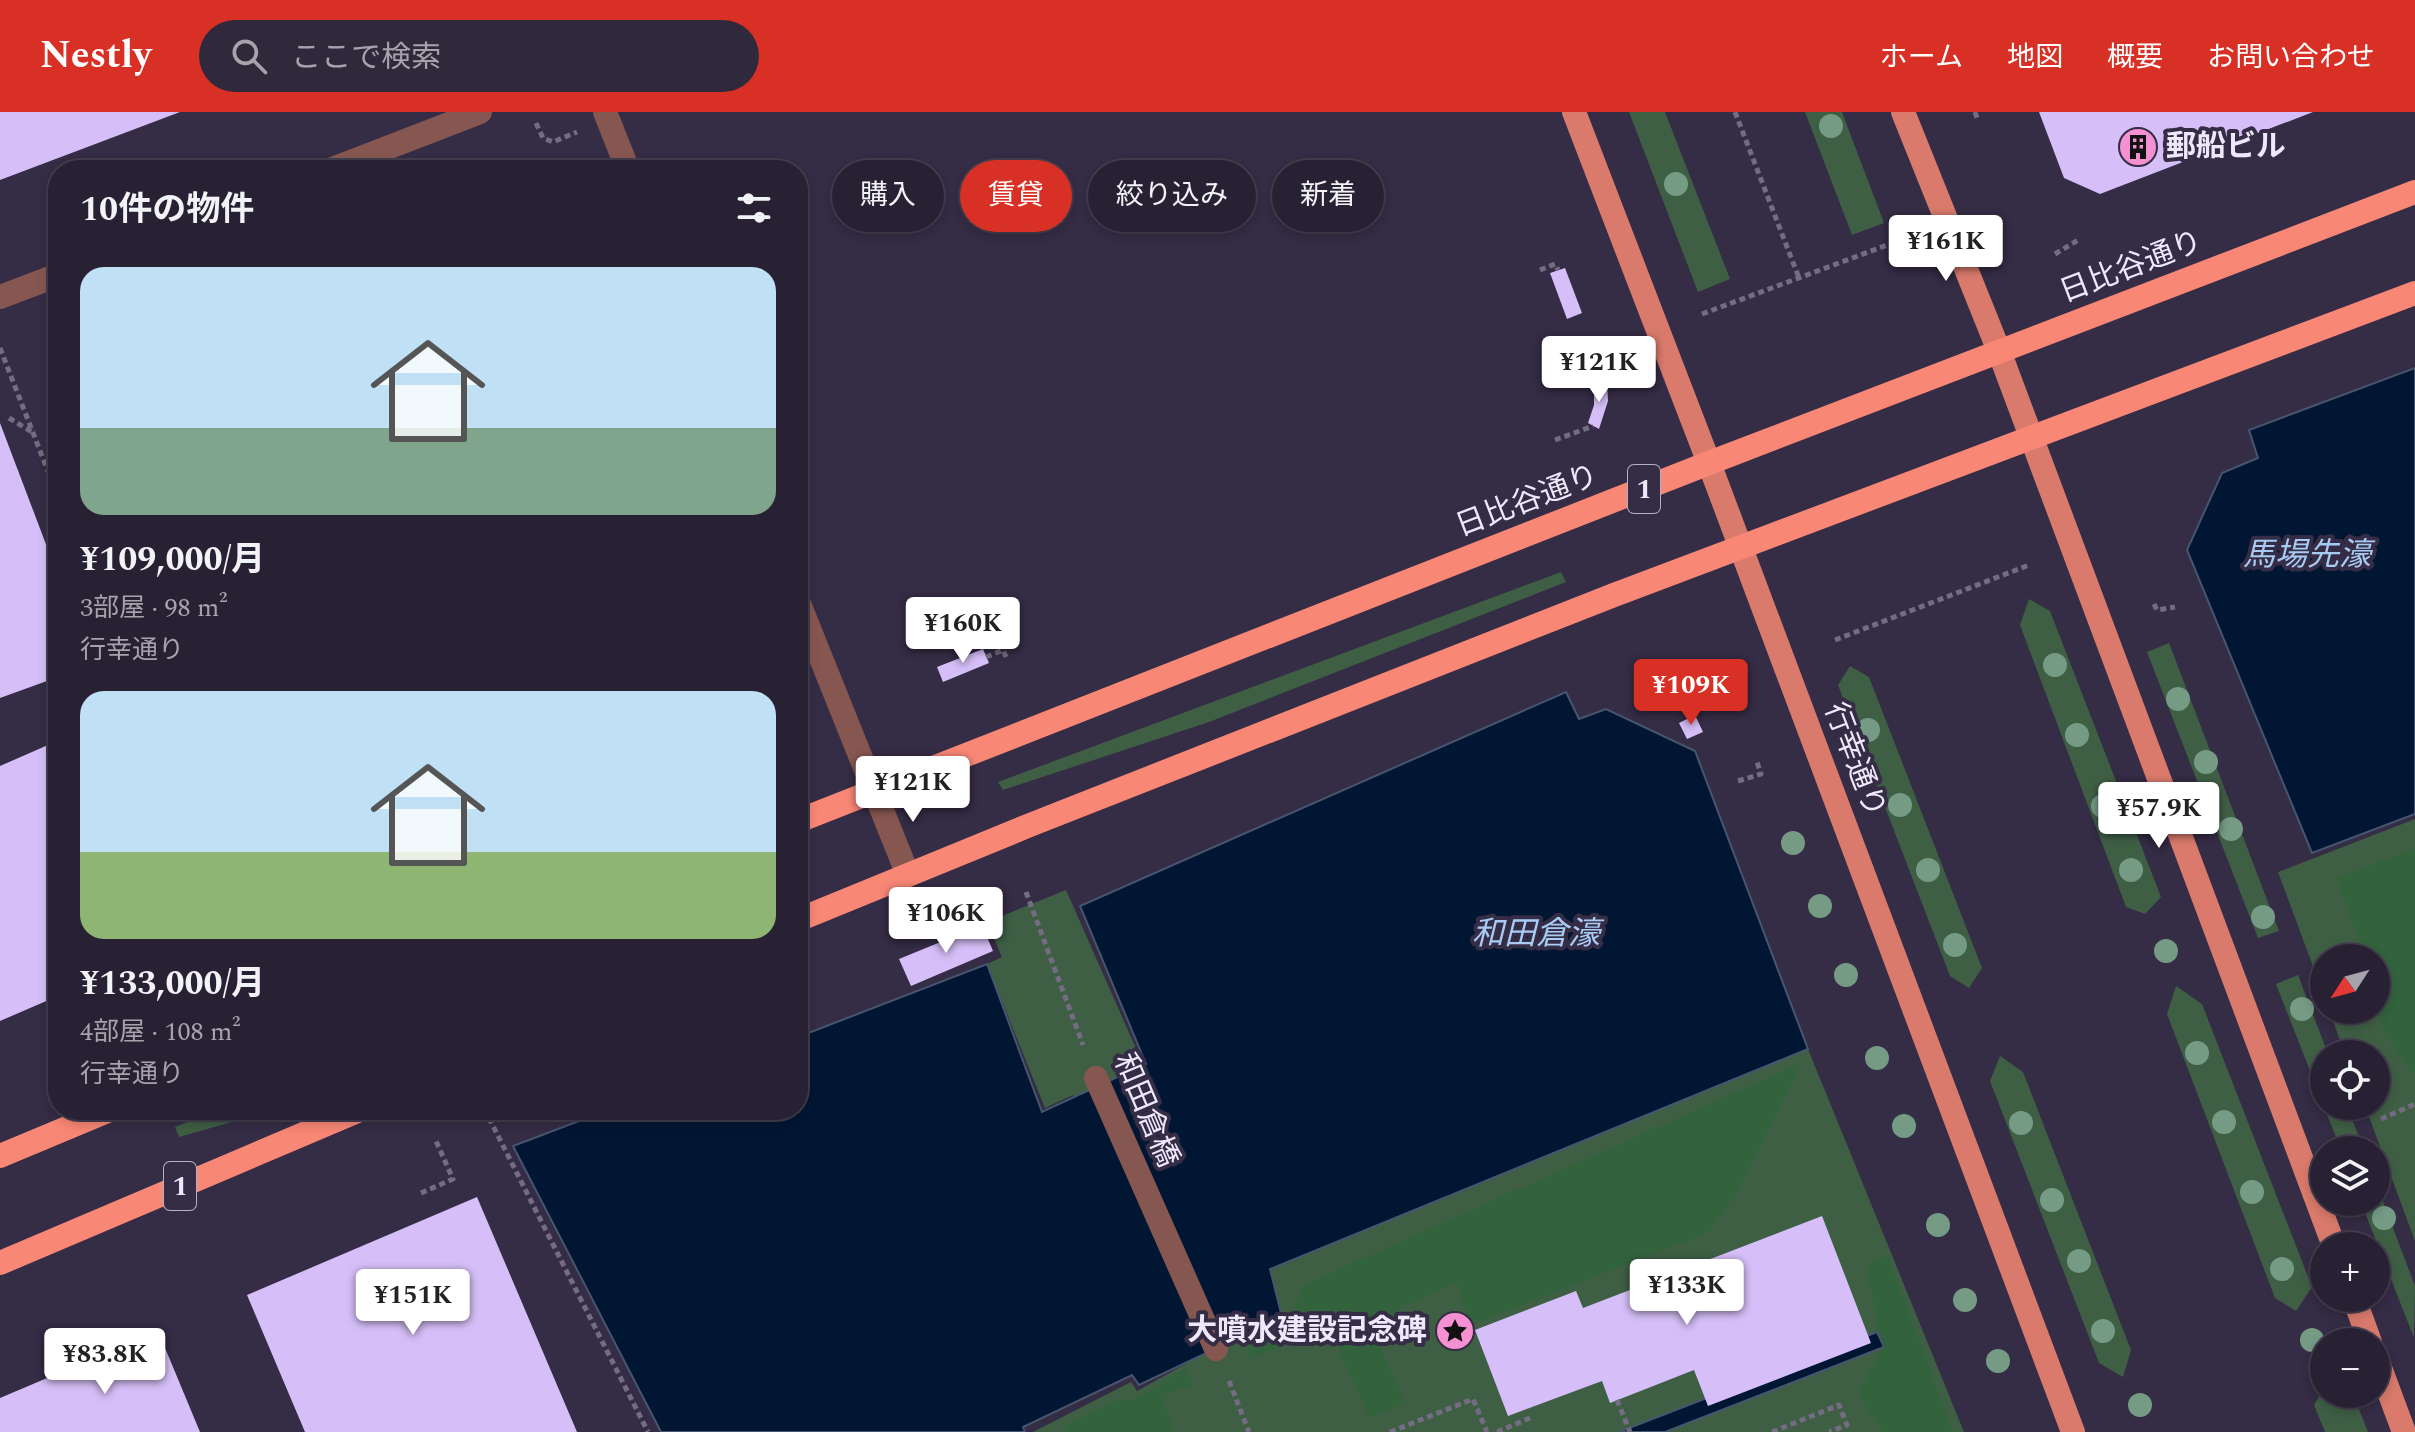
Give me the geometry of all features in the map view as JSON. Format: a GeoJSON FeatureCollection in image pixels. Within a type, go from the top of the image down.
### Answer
{"type":"FeatureCollection","features":[{"type":"Feature","properties":{"kind":"highway","name":"日比谷通り"},"geometry":{"type":"LineString","coordinates":[[808,817],[1709,463],[2415,192]]}},
{"type":"Feature","properties":{"kind":"highway"},"geometry":{"type":"LineString","coordinates":[[808,916],[1030,825],[1741,548],[2415,293]]}},
{"type":"Feature","properties":{"kind":"highway"},"geometry":{"type":"LineString","coordinates":[[0,1156],[86,1120]]}},
{"type":"Feature","properties":{"kind":"highway","name":"1"},"geometry":{"type":"LineString","coordinates":[[0,1263],[336,1120]]}},
{"type":"Feature","properties":{"kind":"main road","name":"行幸通り"},"geometry":{"type":"LineString","coordinates":[[1574,112],[2073,1432]]}},
{"type":"Feature","properties":{"kind":"main road"},"geometry":{"type":"LineString","coordinates":[[1903,112],[1999,351],[2329,1232]]}},
{"type":"Feature","properties":{"kind":"main road"},"geometry":{"type":"LineString","coordinates":[[2390,1394],[2404,1432]]}},
{"type":"Feature","properties":{"kind":"street"},"geometry":{"type":"LineString","coordinates":[[356,160],[480,112]]}},
{"type":"Feature","properties":{"kind":"street"},"geometry":{"type":"LineString","coordinates":[[605,112],[624,160]]}},
{"type":"Feature","properties":{"kind":"street"},"geometry":{"type":"LineString","coordinates":[[0,297],[48,279]]}},
{"type":"Feature","properties":{"kind":"street"},"geometry":{"type":"LineString","coordinates":[[808,626],[908,875]]}},
{"type":"Feature","properties":{"kind":"street","name":"和田倉橋"},"geometry":{"type":"LineString","coordinates":[[1096,1078],[1216,1349]]}},
{"type":"Feature","properties":{"kind":"path"},"geometry":{"type":"LineString","coordinates":[[1735,112],[1799,278]]}},
{"type":"Feature","properties":{"kind":"path"},"geometry":{"type":"LineString","coordinates":[[1975,112],[1978,121]]}},
{"type":"Feature","properties":{"kind":"path"},"geometry":{"type":"LineString","coordinates":[[536,123],[543,138],[553,142]]}},
{"type":"Feature","properties":{"kind":"path"},"geometry":{"type":"LineString","coordinates":[[2055,254],[2080,239]]}},
{"type":"Feature","properties":{"kind":"path"},"geometry":{"type":"LineString","coordinates":[[1702,314],[1898,241]]}},
{"type":"Feature","properties":{"kind":"path"},"geometry":{"type":"LineString","coordinates":[[1540,270],[1555,264],[1558,270]]}},
{"type":"Feature","properties":{"kind":"path"},"geometry":{"type":"LineString","coordinates":[[0,348],[48,471]]}},
{"type":"Feature","properties":{"kind":"path"},"geometry":{"type":"LineString","coordinates":[[9,418],[33,433]]}},
{"type":"Feature","properties":{"kind":"path"},"geometry":{"type":"LineString","coordinates":[[1555,440],[1593,426]]}},
{"type":"Feature","properties":{"kind":"path"},"geometry":{"type":"LineString","coordinates":[[1835,640],[2029,565]]}},
{"type":"Feature","properties":{"kind":"path"},"geometry":{"type":"LineString","coordinates":[[2154,604],[2157,610],[2175,607]]}},
{"type":"Feature","properties":{"kind":"path"},"geometry":{"type":"LineString","coordinates":[[986,657],[1003,650],[1007,659]]}},
{"type":"Feature","properties":{"kind":"path"},"geometry":{"type":"LineString","coordinates":[[1738,781],[1761,774],[1756,759]]}},
{"type":"Feature","properties":{"kind":"path","name":"和田倉橋"},"geometry":{"type":"LineString","coordinates":[[1026,892],[1096,1078]]}},
{"type":"Feature","properties":{"kind":"path"},"geometry":{"type":"LineString","coordinates":[[2390,1115],[2415,1104]]}},
{"type":"Feature","properties":{"kind":"path"},"geometry":{"type":"LineString","coordinates":[[490,1120],[648,1432]]}},
{"type":"Feature","properties":{"kind":"path"},"geometry":{"type":"LineString","coordinates":[[421,1193],[453,1179],[436,1141]]}},
{"type":"Feature","properties":{"kind":"path"},"geometry":{"type":"LineString","coordinates":[[1216,1349],[1249,1432]]}},
{"type":"Feature","properties":{"kind":"path"},"geometry":{"type":"LineString","coordinates":[[1390,1432],[1473,1399],[1487,1432]]}},
{"type":"Feature","properties":{"kind":"path"},"geometry":{"type":"LineString","coordinates":[[1617,1400],[1630,1432]]}},
{"type":"Feature","properties":{"kind":"path"},"geometry":{"type":"LineString","coordinates":[[1772,1432],[1839,1405],[1847,1425],[1829,1432]]}},
{"type":"Feature","properties":{"kind":"path"},"geometry":{"type":"LineString","coordinates":[[1497,1432],[1530,1418]]}},
{"type":"Feature","properties":{"kind":"green space"},"geometry":{"type":"Polygon","coordinates":[[[1629,112],[1665,112],[1730,279],[1698,292],[1629,112]]]}},
{"type":"Feature","properties":{"kind":"green space"},"geometry":{"type":"Polygon","coordinates":[[[1805,112],[1842,112],[1884,223],[1852,235],[1805,112]]]}},
{"type":"Feature","properties":{"kind":"green space"},"geometry":{"type":"Polygon","coordinates":[[[1561,572],[1566,582],[1209,722],[1003,790],[998,782],[1561,572]]]}},
{"type":"Feature","properties":{"kind":"green space"},"geometry":{"type":"Polygon","coordinates":[[[2029,599],[2050,611],[2161,897],[2145,914],[2126,907],[2020,625],[2029,599]]]}},
{"type":"Feature","properties":{"kind":"green space"},"geometry":{"type":"Polygon","coordinates":[[[2169,643],[2279,931],[2258,938],[2147,652],[2169,643]]]}},
{"type":"Feature","properties":{"kind":"green space"},"geometry":{"type":"Polygon","coordinates":[[[1850,666],[1869,677],[1982,968],[1969,988],[1950,976],[1838,685],[1850,666]]]}},
{"type":"Feature","properties":{"kind":"green space"},"geometry":{"type":"Polygon","coordinates":[[[2415,819],[2415,1241],[2390,1174],[2390,1136],[2376,1136],[2370,1120],[2390,1120],[2390,1040],[2340,1040],[2334,1024],[2390,1024],[2390,944],[2310,944],[2310,958],[2278,872],[2415,819]]]}},
{"type":"Feature","properties":{"kind":"green space"},"geometry":{"type":"Polygon","coordinates":[[[2415,849],[2415,1072],[2410,1071],[2381,1024],[2390,1024],[2390,944],[2361,944],[2336,878],[2415,849]]]}},
{"type":"Feature","properties":{"kind":"green space"},"geometry":{"type":"Polygon","coordinates":[[[1066,890],[1142,1062],[1122,1073],[1240,1337],[1282,1317],[1269,1270],[1808,1049],[1964,1432],[1033,1432],[1131,1382],[1137,1391],[1189,1362],[1073,1095],[1045,1108],[987,964],[1002,957],[987,922],[1066,890]]]}},
{"type":"Feature","properties":{"kind":"green space"},"geometry":{"type":"Polygon","coordinates":[[[2298,975],[2310,1007],[2310,1024],[2317,1024],[2323,1040],[2310,1040],[2310,1071],[2276,984],[2298,975]]]}},
{"type":"Feature","properties":{"kind":"green space"},"geometry":{"type":"Polygon","coordinates":[[[2176,986],[2202,1004],[2310,1282],[2310,1290],[2296,1311],[2275,1298],[2167,1014],[2176,986]]]}},
{"type":"Feature","properties":{"kind":"green space"},"geometry":{"type":"Polygon","coordinates":[[[2000,1056],[2023,1072],[2131,1350],[2123,1377],[2099,1363],[1990,1081],[2000,1056]]]}},
{"type":"Feature","properties":{"kind":"green space"},"geometry":{"type":"Polygon","coordinates":[[[1802,1063],[1733,1199],[1707,1233],[1471,1325],[1456,1283],[1376,1319],[1372,1329],[1405,1403],[1369,1418],[1329,1327],[1250,1359],[1246,1344],[1290,1323],[1303,1285],[1802,1063]]]}},
{"type":"Feature","properties":{"kind":"green space"},"geometry":{"type":"Polygon","coordinates":[[[192,1120],[239,1120],[179,1137],[175,1127],[192,1120]]]}},
{"type":"Feature","properties":{"kind":"green space"},"geometry":{"type":"Polygon","coordinates":[[[2329,1120],[2352,1120],[2359,1136],[2336,1136],[2329,1120]]]}},
{"type":"Feature","properties":{"kind":"green space"},"geometry":{"type":"Polygon","coordinates":[[[2366,1216],[2388,1216],[2415,1286],[2414,1338],[2390,1276],[2390,1232],[2373,1232],[2366,1216]]]}},
{"type":"Feature","properties":{"kind":"green space"},"geometry":{"type":"Polygon","coordinates":[[[1887,1254],[1953,1432],[1882,1432],[1859,1394],[1881,1350],[1867,1266],[1887,1254]]]}},
{"type":"Feature","properties":{"kind":"green space"},"geometry":{"type":"Polygon","coordinates":[[[1184,1369],[1193,1384],[1164,1396],[1163,1404],[1175,1432],[1064,1432],[1068,1424],[1120,1399],[1134,1400],[1184,1369]]]}},
{"type":"Feature","properties":{"kind":"green space"},"geometry":{"type":"Polygon","coordinates":[[[2315,1408],[2359,1408],[2368,1432],[2325,1432],[2315,1408]]]}},
{"type":"Feature","properties":{"kind":"water","name":"馬場先濠"},"geometry":{"type":"Polygon","coordinates":[[[2415,368],[2415,814],[2312,853],[2187,550],[2222,473],[2258,458],[2249,430],[2415,368]]]}},
{"type":"Feature","properties":{"kind":"water","name":"和田倉濠"},"geometry":{"type":"Polygon","coordinates":[[[1566,692],[1579,719],[1606,709],[1695,751],[1808,1049],[1270,1269],[1282,1317],[1139,1385],[1132,1375],[1023,1427],[1025,1432],[661,1432],[513,1146],[582,1120],[808,1120],[808,1033],[987,964],[1042,1112],[1146,1064],[1080,906],[1566,692]]]}},
{"type":"Feature","properties":{"kind":"water"},"geometry":{"type":"Polygon","coordinates":[[[1877,1332],[1884,1347],[1665,1432],[1619,1432],[1877,1332]]]}},
{"type":"Feature","properties":{"kind":"building"},"geometry":{"type":"Polygon","coordinates":[[[0,112],[180,112],[48,160],[0,180],[0,112]]]}},
{"type":"Feature","properties":{"kind":"building","name":"郵船ビル"},"geometry":{"type":"Polygon","coordinates":[[[2039,112],[2313,112],[2100,194],[2064,178],[2039,112]]]}},
{"type":"Feature","properties":{"kind":"building"},"geometry":{"type":"Polygon","coordinates":[[[1565,268],[1582,313],[1567,319],[1550,273],[1565,268]]]}},
{"type":"Feature","properties":{"kind":"building"},"geometry":{"type":"Polygon","coordinates":[[[1607,381],[1608,401],[1599,429],[1588,423],[1594,405],[1594,385],[1607,381]]]}},
{"type":"Feature","properties":{"kind":"building"},"geometry":{"type":"Polygon","coordinates":[[[0,423],[48,550],[48,681],[0,698],[0,423]]]}},
{"type":"Feature","properties":{"kind":"building"},"geometry":{"type":"Polygon","coordinates":[[[983,649],[989,663],[943,682],[937,667],[983,649]]]}},
{"type":"Feature","properties":{"kind":"building"},"geometry":{"type":"Polygon","coordinates":[[[1695,715],[1703,732],[1687,739],[1679,723],[1695,715]]]}},
{"type":"Feature","properties":{"kind":"building"},"geometry":{"type":"Polygon","coordinates":[[[48,745],[48,1000],[0,1021],[0,766],[48,745]]]}},
{"type":"Feature","properties":{"kind":"building"},"geometry":{"type":"Polygon","coordinates":[[[982,925],[993,951],[911,986],[899,959],[982,925]]]}},
{"type":"Feature","properties":{"kind":"building"},"geometry":{"type":"Polygon","coordinates":[[[477,1197],[577,1432],[305,1432],[247,1295],[477,1197]]]}},
{"type":"Feature","properties":{"kind":"building"},"geometry":{"type":"Polygon","coordinates":[[[1822,1216],[1871,1343],[1708,1406],[1694,1370],[1610,1403],[1602,1381],[1508,1416],[1475,1330],[1576,1291],[1583,1308],[1822,1216]]]}},
{"type":"Feature","properties":{"kind":"building"},"geometry":{"type":"Polygon","coordinates":[[[158,1331],[200,1432],[0,1432],[0,1398],[158,1331]]]}},
{"type":"Feature","properties":{"kind":"place","name":"郵船ビル"},"geometry":{"type":"Point","coordinates":[2138,147]}},
{"type":"Feature","properties":{"kind":"place","name":"大噴水建設記念碑"},"geometry":{"type":"Point","coordinates":[1455,1331]}}]}
